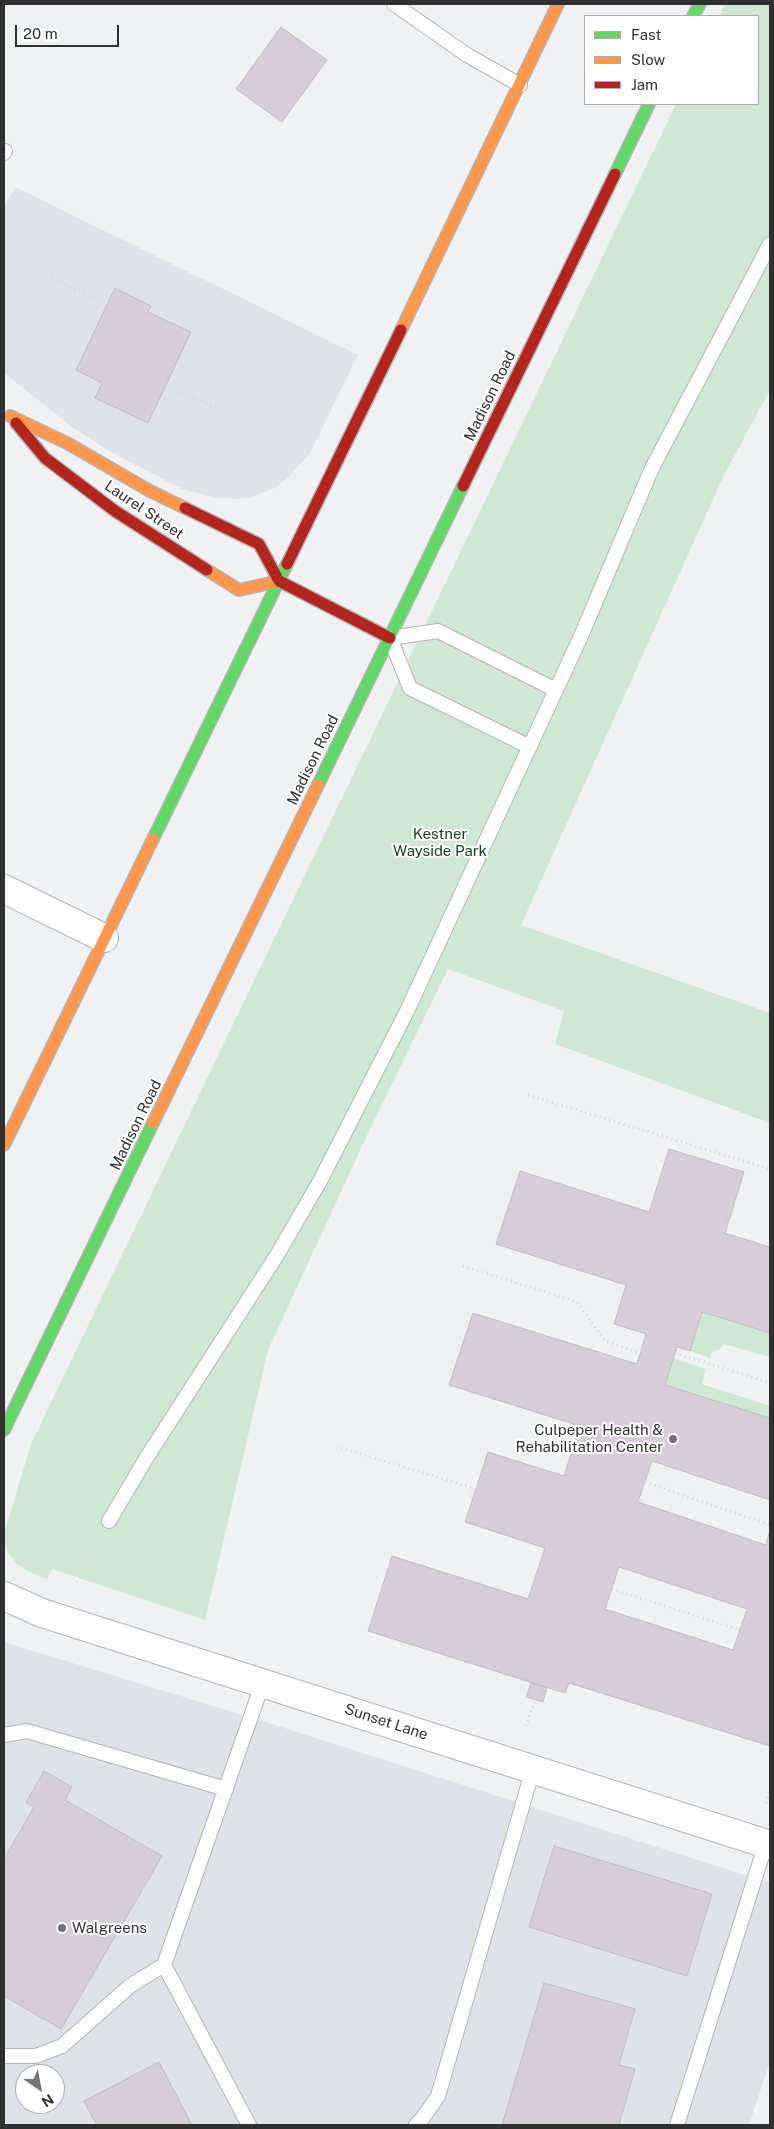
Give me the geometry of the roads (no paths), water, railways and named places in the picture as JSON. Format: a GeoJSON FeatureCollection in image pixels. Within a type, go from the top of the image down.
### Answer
{"type":"FeatureCollection","features":[{"type":"Feature","properties":{"kind":"main road"},"geometry":{"type":"LineString","coordinates":[[4,1146],[520,86],[558,4]]}},
{"type":"Feature","properties":{"kind":"main road"},"geometry":{"type":"LineString","coordinates":[[694,15],[700,4]]}},
{"type":"Feature","properties":{"kind":"main road","name":"Madison Road"},"geometry":{"type":"LineString","coordinates":[[4,1430],[649,105]]}},
{"type":"Feature","properties":{"kind":"main road","name":"Laurel Street"},"geometry":{"type":"LineString","coordinates":[[7,413],[67,443],[150,491],[259,544],[279,581],[239,590],[115,511],[45,458],[7,413]]}},
{"type":"Feature","properties":{"kind":"main road"},"geometry":{"type":"LineString","coordinates":[[279,581],[390,638]]}},
{"type":"Feature","properties":{"kind":"street"},"geometry":{"type":"LineString","coordinates":[[4,890],[104,938]]}},
{"type":"Feature","properties":{"kind":"street","name":"Sunset Lane"},"geometry":{"type":"LineString","coordinates":[[4,1596],[42,1613],[768,1844]]}},
{"type":"Feature","properties":{"kind":"lane"},"geometry":{"type":"LineString","coordinates":[[394,4],[467,56],[520,86]]}},
{"type":"Feature","properties":{"kind":"lane"},"geometry":{"type":"LineString","coordinates":[[109,1521],[147,1457],[277,1255],[320,1180],[407,1011],[556,690],[652,468],[770,244]]}},
{"type":"Feature","properties":{"kind":"lane"},"geometry":{"type":"LineString","coordinates":[[530,747],[410,688],[390,638],[438,631],[556,690]]}},
{"type":"Feature","properties":{"kind":"lane"},"geometry":{"type":"LineString","coordinates":[[4,2056],[36,2056],[62,2046],[131,1985],[164,1965],[263,1682]]}},
{"type":"Feature","properties":{"kind":"lane"},"geometry":{"type":"LineString","coordinates":[[4,1735],[27,1731],[226,1789]]}},
{"type":"Feature","properties":{"kind":"lane"},"geometry":{"type":"LineString","coordinates":[[416,2125],[438,2096],[533,1769]]}},
{"type":"Feature","properties":{"kind":"lane"},"geometry":{"type":"LineString","coordinates":[[677,2125],[768,1844]]}},
{"type":"Feature","properties":{"kind":"lane"},"geometry":{"type":"LineString","coordinates":[[164,1965],[250,2125]]}},
{"type":"Feature","properties":{"kind":"place","name":"Culpeper Health & Rehabilitation Center"},"geometry":{"type":"Point","coordinates":[673,1439]}},
{"type":"Feature","properties":{"kind":"place","name":"Walgreens"},"geometry":{"type":"Point","coordinates":[62,1928]}},
{"type":"Feature","properties":{"kind":"park label","name":"Kestner Wayside Park"},"geometry":{"type":"Point","coordinates":[440,842]}}]}
